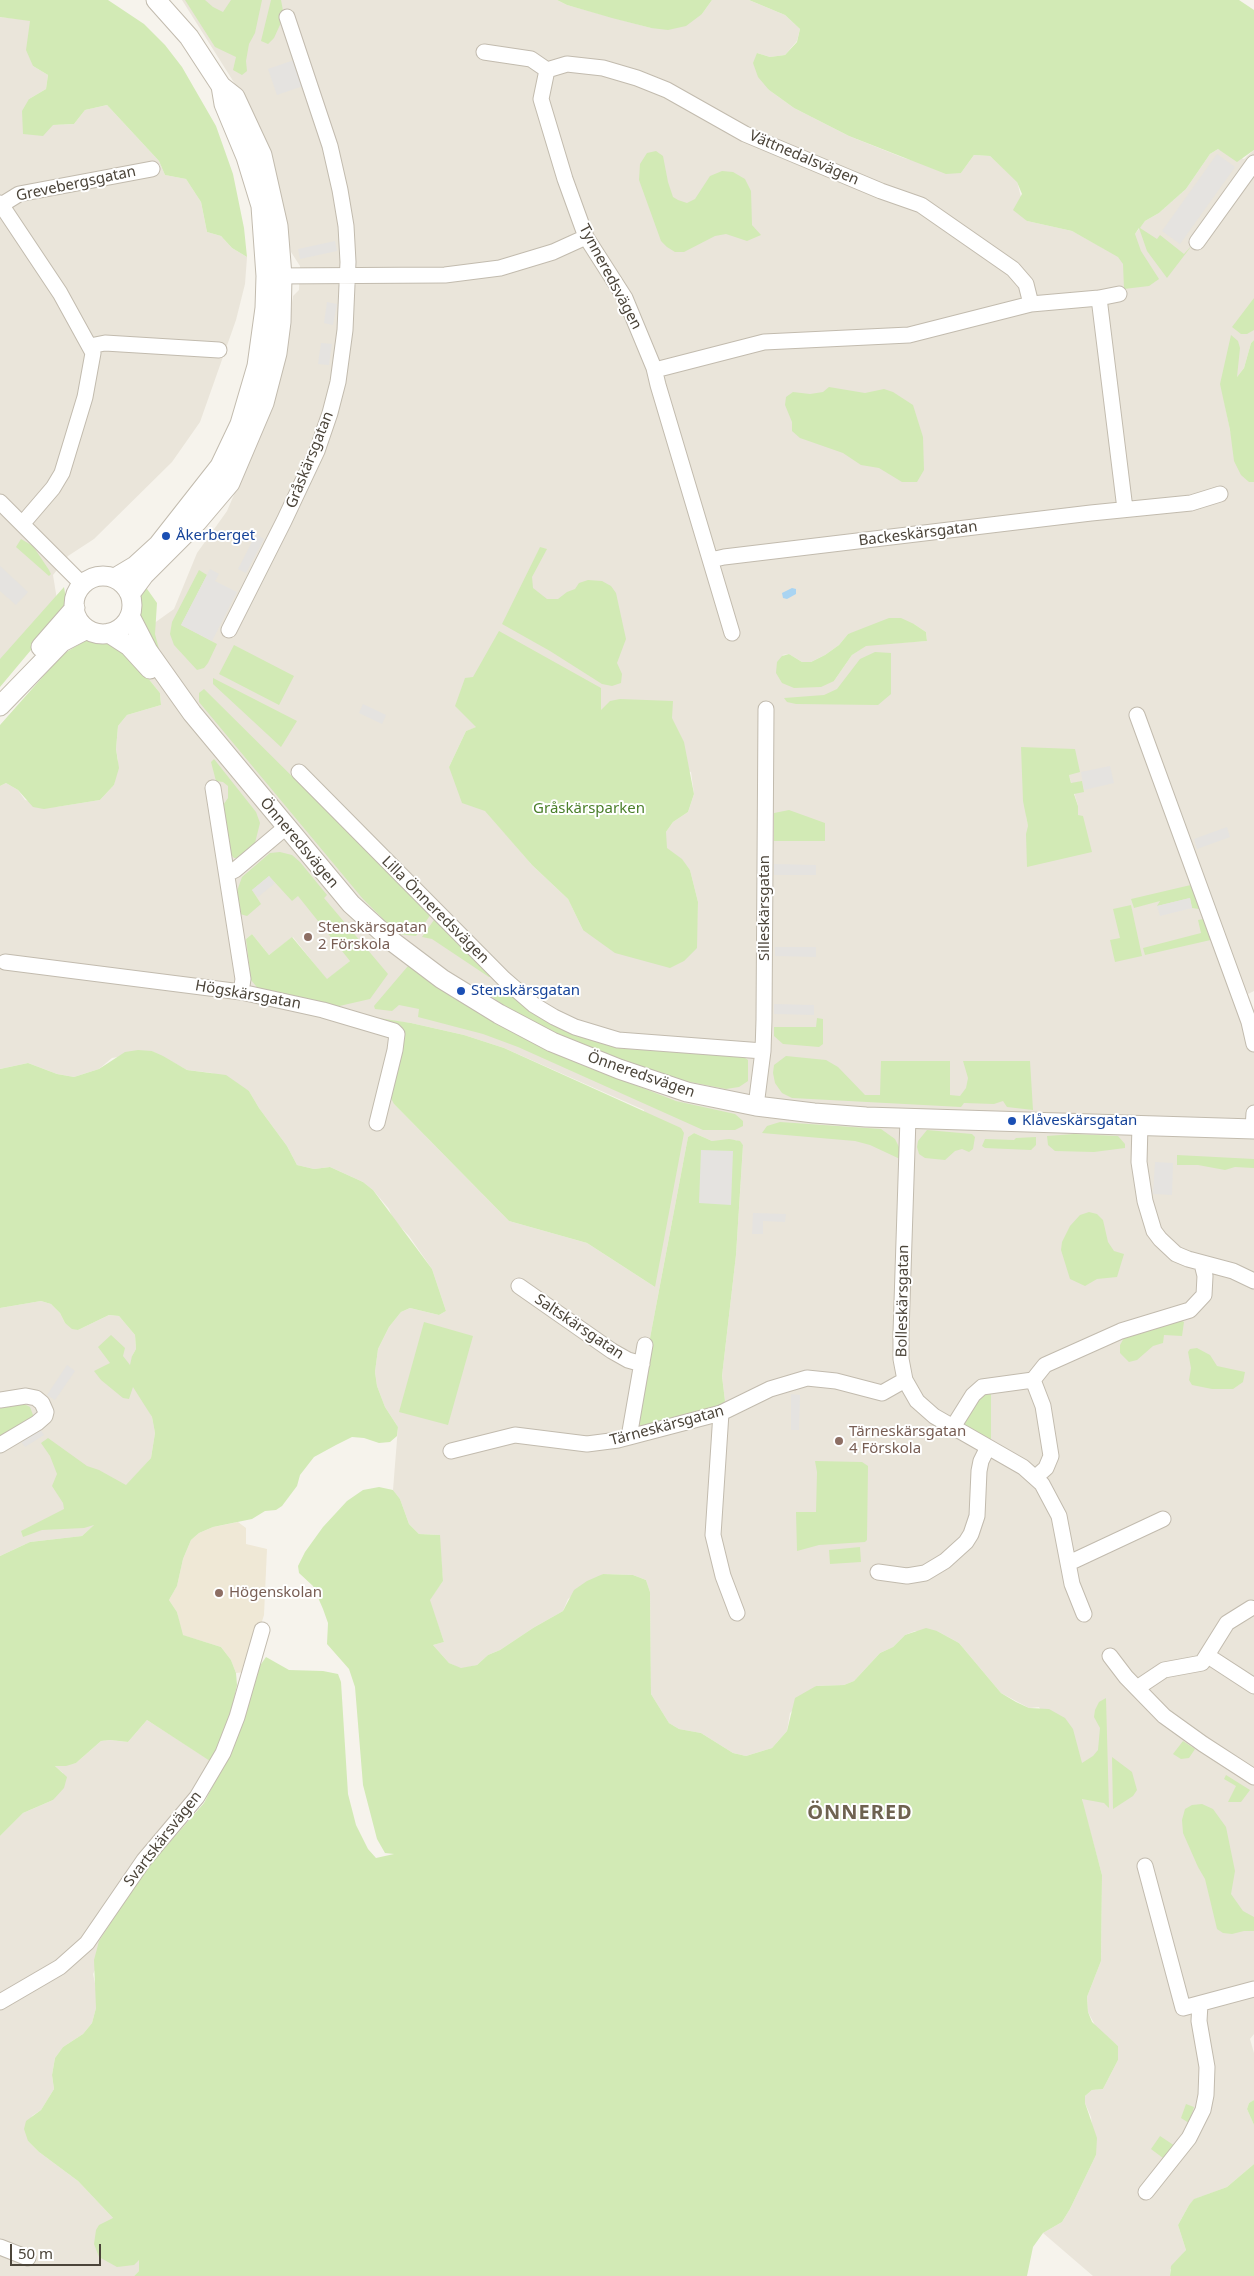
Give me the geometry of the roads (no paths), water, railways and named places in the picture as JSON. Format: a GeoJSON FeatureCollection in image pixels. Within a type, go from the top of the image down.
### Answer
{"type":"FeatureCollection","features":[{"type":"Feature","properties":{"kind":"street"},"geometry":{"type":"LineString","coordinates":[[130,594],[144,575],[197,522],[230,482],[254,431],[277,353],[274,276],[261,206],[246,156],[224,104],[221,86],[189,37],[156,0]]}},
{"type":"Feature","properties":{"kind":"street","name":"Gråskärsgatan"},"geometry":{"type":"LineString","coordinates":[[229,630],[317,451],[330,413],[343,353],[348,277],[346,226],[330,146],[287,17]]}},
{"type":"Feature","properties":{"kind":"street"},"geometry":{"type":"LineString","coordinates":[[484,52],[531,59],[547,70]]}},
{"type":"Feature","properties":{"kind":"street","name":"Vättnedalsvägen"},"geometry":{"type":"LineString","coordinates":[[547,70],[567,64],[603,68],[637,78],[667,90],[745,134],[881,191],[921,205],[1013,269],[1026,284],[1031,304]]}},
{"type":"Feature","properties":{"kind":"street","name":"Tynneredsvägen"},"geometry":{"type":"LineString","coordinates":[[547,70],[541,99],[565,179],[586,237],[625,298],[655,370],[732,633]]}},
{"type":"Feature","properties":{"kind":"street"},"geometry":{"type":"LineString","coordinates":[[1197,242],[1254,163]]}},
{"type":"Feature","properties":{"kind":"street","name":"Grevebergsgatan"},"geometry":{"type":"LineString","coordinates":[[23,523],[53,488],[62,473],[85,397],[93,354],[60,294],[2,204],[19,194],[152,168]]}},
{"type":"Feature","properties":{"kind":"street"},"geometry":{"type":"LineString","coordinates":[[274,276],[445,275],[500,268],[553,252],[586,237]]}},
{"type":"Feature","properties":{"kind":"street"},"geometry":{"type":"LineString","coordinates":[[115,578],[135,566],[158,545],[220,466],[240,424],[252,389],[274,276]]}},
{"type":"Feature","properties":{"kind":"street"},"geometry":{"type":"LineString","coordinates":[[655,370],[764,342],[909,335],[1031,304],[1099,298],[1119,294]]}},
{"type":"Feature","properties":{"kind":"street"},"geometry":{"type":"LineString","coordinates":[[1099,298],[1125,509]]}},
{"type":"Feature","properties":{"kind":"street"},"geometry":{"type":"LineString","coordinates":[[90,346],[105,344],[219,350]]}},
{"type":"Feature","properties":{"kind":"street","name":"Backeskärsgatan"},"geometry":{"type":"LineString","coordinates":[[711,560],[1125,509],[1191,503],[1220,494]]}},
{"type":"Feature","properties":{"kind":"street"},"geometry":{"type":"LineString","coordinates":[[0,502],[82,584]]}},
{"type":"Feature","properties":{"kind":"street"},"geometry":{"type":"LineString","coordinates":[[101,576],[115,578],[125,586],[130,594],[132,604],[130,616],[121,628],[108,633],[87,629],[79,621],[74,608],[76,595],[82,584],[101,576]]}},
{"type":"Feature","properties":{"kind":"street"},"geometry":{"type":"LineString","coordinates":[[0,695],[74,608]]}},
{"type":"Feature","properties":{"kind":"street","name":"Önneredsvägen"},"geometry":{"type":"LineString","coordinates":[[130,616],[148,651],[192,713]]}},
{"type":"Feature","properties":{"kind":"street"},"geometry":{"type":"LineString","coordinates":[[0,706],[62,642],[87,629]]}},
{"type":"Feature","properties":{"kind":"street","name":"Önneredsvägen"},"geometry":{"type":"LineString","coordinates":[[108,633],[129,646],[192,713],[336,887],[381,932],[424,966],[499,1014],[572,1051],[665,1086],[699,1095],[756,1106],[829,1114],[1140,1125],[1254,1124]]}},
{"type":"Feature","properties":{"kind":"street","name":"Silleskärsgatan"},"geometry":{"type":"LineString","coordinates":[[756,1106],[763,1051],[766,709]]}},
{"type":"Feature","properties":{"kind":"street"},"geometry":{"type":"LineString","coordinates":[[1137,715],[1249,1022],[1254,1044]]}},
{"type":"Feature","properties":{"kind":"street","name":"Lilla Önneredsvägen"},"geometry":{"type":"LineString","coordinates":[[298,772],[504,979],[534,1005],[554,1017],[575,1027],[618,1040],[763,1051]]}},
{"type":"Feature","properties":{"kind":"street"},"geometry":{"type":"LineString","coordinates":[[213,788],[243,980],[241,992]]}},
{"type":"Feature","properties":{"kind":"street"},"geometry":{"type":"LineString","coordinates":[[227,874],[286,827]]}},
{"type":"Feature","properties":{"kind":"street","name":"Högskärsgatan"},"geometry":{"type":"LineString","coordinates":[[5,962],[241,992],[349,1016],[386,1028],[397,1034],[377,1123]]}},
{"type":"Feature","properties":{"kind":"street","name":"Bolleskärsgatan"},"geometry":{"type":"LineString","coordinates":[[908,1118],[901,1333],[901,1359],[905,1380],[910,1392],[924,1408],[1036,1477],[1055,1505],[1076,1599],[1084,1614]]}},
{"type":"Feature","properties":{"kind":"street"},"geometry":{"type":"LineString","coordinates":[[1140,1125],[1140,1173],[1148,1214],[1154,1230],[1167,1247],[1176,1254],[1202,1264],[1233,1271],[1254,1281]]}},
{"type":"Feature","properties":{"kind":"street"},"geometry":{"type":"LineString","coordinates":[[953,1427],[973,1395],[982,1387],[1034,1380],[1045,1365],[1121,1331],[1190,1310],[1204,1295],[1205,1276],[1202,1264]]}},
{"type":"Feature","properties":{"kind":"street","name":"Saltskärsgatan"},"geometry":{"type":"LineString","coordinates":[[519,1286],[612,1351],[628,1360],[642,1364]]}},
{"type":"Feature","properties":{"kind":"street"},"geometry":{"type":"LineString","coordinates":[[629,1437],[646,1345]]}},
{"type":"Feature","properties":{"kind":"street","name":"Tärneskärsgatan"},"geometry":{"type":"LineString","coordinates":[[451,1451],[515,1435],[588,1444],[629,1437],[721,1413],[770,1389],[807,1378],[836,1381],[882,1393],[905,1380]]}},
{"type":"Feature","properties":{"kind":"street"},"geometry":{"type":"LineString","coordinates":[[1034,1380],[1043,1406],[1051,1456],[1046,1468],[1036,1477]]}},
{"type":"Feature","properties":{"kind":"street"},"geometry":{"type":"LineString","coordinates":[[0,1400],[26,1396],[36,1398],[46,1412],[45,1416],[37,1423],[0,1445]]}},
{"type":"Feature","properties":{"kind":"street"},"geometry":{"type":"LineString","coordinates":[[721,1413],[713,1535],[723,1576],[737,1613]]}},
{"type":"Feature","properties":{"kind":"street"},"geometry":{"type":"LineString","coordinates":[[878,1572],[907,1576],[925,1573],[940,1564],[966,1542],[972,1534],[977,1516],[979,1471],[981,1461],[988,1447]]}},
{"type":"Feature","properties":{"kind":"street"},"geometry":{"type":"LineString","coordinates":[[1069,1563],[1163,1520]]}},
{"type":"Feature","properties":{"kind":"street"},"geometry":{"type":"LineString","coordinates":[[1136,1688],[1164,1670],[1197,1666],[1208,1656],[1226,1623],[1251,1608]]}},
{"type":"Feature","properties":{"kind":"street","name":"Svartskärsvägen"},"geometry":{"type":"LineString","coordinates":[[0,2002],[60,1967],[87,1943],[144,1860],[197,1797],[223,1752],[237,1717],[262,1630]]}},
{"type":"Feature","properties":{"kind":"street"},"geometry":{"type":"LineString","coordinates":[[1110,1656],[1136,1688],[1180,1729],[1254,1777]]}},
{"type":"Feature","properties":{"kind":"street"},"geometry":{"type":"LineString","coordinates":[[1208,1656],[1254,1686]]}},
{"type":"Feature","properties":{"kind":"street"},"geometry":{"type":"LineString","coordinates":[[1145,1866],[1182,2008],[1254,1989]]}},
{"type":"Feature","properties":{"kind":"street"},"geometry":{"type":"LineString","coordinates":[[1146,2192],[1189,2138],[1203,2110],[1208,2083],[1199,2021],[1200,2004]]}},
{"type":"Feature","properties":{"kind":"street"},"geometry":{"type":"LineString","coordinates":[[0,2247],[28,2258]]}},
{"type":"Feature","properties":{"kind":"water"},"geometry":{"type":"Polygon","coordinates":[[[792,588],[796,589],[796,594],[787,599],[783,598],[782,593],[792,588]]]}},
{"type":"Feature","properties":{"kind":"place","name":"Åkerberget"},"geometry":{"type":"Point","coordinates":[166,536]}},
{"type":"Feature","properties":{"kind":"place","name":"Stenskärsgatan 2 Förskola"},"geometry":{"type":"Point","coordinates":[308,937]}},
{"type":"Feature","properties":{"kind":"place","name":"Stenskärsgatan"},"geometry":{"type":"Point","coordinates":[461,991]}},
{"type":"Feature","properties":{"kind":"place","name":"Klåveskärsgatan"},"geometry":{"type":"Point","coordinates":[1012,1121]}},
{"type":"Feature","properties":{"kind":"place","name":"Tärneskärsgatan 4 Förskola"},"geometry":{"type":"Point","coordinates":[839,1441]}},
{"type":"Feature","properties":{"kind":"place","name":"Högenskolan"},"geometry":{"type":"Point","coordinates":[219,1593]}},
{"type":"Feature","properties":{"kind":"district","name":"ÖNNERED"},"geometry":{"type":"Point","coordinates":[860,1813]}},
{"type":"Feature","properties":{"kind":"park label","name":"Gråskärsparken"},"geometry":{"type":"Point","coordinates":[589,809]}}]}
